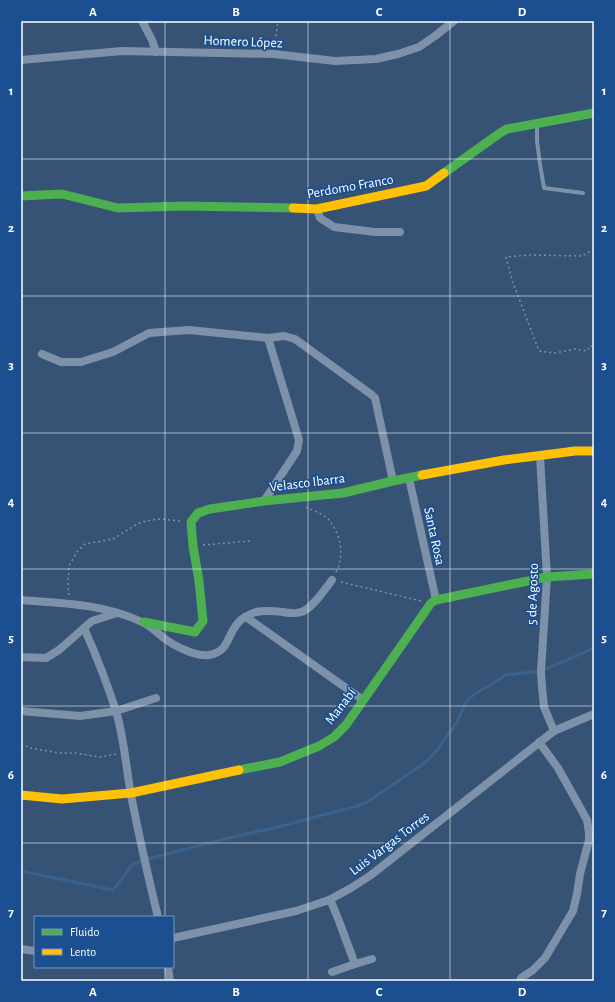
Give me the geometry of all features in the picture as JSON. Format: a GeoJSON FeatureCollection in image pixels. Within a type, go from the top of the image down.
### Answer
{"type":"FeatureCollection","features":[{"type":"Feature","properties":{"kind":"street"},"geometry":{"type":"LineString","coordinates":[[142,21],[152,40],[156,52]]}},
{"type":"Feature","properties":{"kind":"street","name":"Homero López"},"geometry":{"type":"LineString","coordinates":[[21,60],[122,51],[274,54],[335,61],[376,59],[419,47],[454,21]]}},
{"type":"Feature","properties":{"kind":"street","name":"Perdomo Franco"},"geometry":{"type":"LineString","coordinates":[[21,196],[62,194],[118,208],[183,206],[317,209],[426,186],[507,129],[594,113]]}},
{"type":"Feature","properties":{"kind":"street"},"geometry":{"type":"LineString","coordinates":[[317,209],[320,218],[334,227],[375,232],[400,232]]}},
{"type":"Feature","properties":{"kind":"street"},"geometry":{"type":"LineString","coordinates":[[42,354],[61,362],[81,362],[113,352],[149,333],[189,330],[268,338],[284,336],[294,339],[372,395],[377,404],[393,481]]}},
{"type":"Feature","properties":{"kind":"street"},"geometry":{"type":"LineString","coordinates":[[264,501],[297,451],[299,440],[268,338]]}},
{"type":"Feature","properties":{"kind":"street","name":"Velasco Ibarra"},"geometry":{"type":"LineString","coordinates":[[191,522],[198,513],[210,509],[264,501],[343,493],[393,481],[504,460],[575,451],[594,451]]}},
{"type":"Feature","properties":{"kind":"street","name":"5 de Agosto"},"geometry":{"type":"LineString","coordinates":[[540,456],[547,577],[541,671],[544,707],[554,731]]}},
{"type":"Feature","properties":{"kind":"street","name":"Santa Rosa"},"geometry":{"type":"LineString","coordinates":[[410,478],[433,602]]}},
{"type":"Feature","properties":{"kind":"street"},"geometry":{"type":"LineString","coordinates":[[21,600],[69,603],[96,607],[144,622],[195,632],[203,621],[191,522]]}},
{"type":"Feature","properties":{"kind":"street"},"geometry":{"type":"LineString","coordinates":[[433,602],[547,577],[594,574]]}},
{"type":"Feature","properties":{"kind":"street"},"geometry":{"type":"LineString","coordinates":[[144,622],[166,639],[191,652],[200,655],[217,653],[222,648],[237,623],[246,617],[256,612],[265,611],[291,613],[301,612],[309,608],[332,580]]}},
{"type":"Feature","properties":{"kind":"street","name":"Manabí"},"geometry":{"type":"LineString","coordinates":[[21,796],[62,799],[131,794],[280,762],[318,746],[334,737],[346,725],[433,602]]}},
{"type":"Feature","properties":{"kind":"street"},"geometry":{"type":"LineString","coordinates":[[21,657],[46,658],[59,650],[92,621],[117,613]]}},
{"type":"Feature","properties":{"kind":"street"},"geometry":{"type":"LineString","coordinates":[[246,617],[363,700]]}},
{"type":"Feature","properties":{"kind":"street"},"geometry":{"type":"LineString","coordinates":[[84,628],[116,711],[125,752],[131,794],[144,860],[158,916]]}},
{"type":"Feature","properties":{"kind":"street"},"geometry":{"type":"LineString","coordinates":[[21,711],[80,716],[116,711],[156,698]]}},
{"type":"Feature","properties":{"kind":"street","name":"Luis Vargas Torres"},"geometry":{"type":"LineString","coordinates":[[174,938],[296,911],[329,900],[371,875],[554,731],[594,714]]}},
{"type":"Feature","properties":{"kind":"street"},"geometry":{"type":"LineString","coordinates":[[520,981],[521,978],[533,970],[545,958],[573,911],[580,874],[589,840],[586,820],[558,768],[539,742]]}},
{"type":"Feature","properties":{"kind":"street"},"geometry":{"type":"LineString","coordinates":[[329,900],[339,921],[355,964]]}},
{"type":"Feature","properties":{"kind":"street"},"geometry":{"type":"LineString","coordinates":[[21,949],[34,951]]}},
{"type":"Feature","properties":{"kind":"street"},"geometry":{"type":"LineString","coordinates":[[332,972],[372,960]]}},
{"type":"Feature","properties":{"kind":"street"},"geometry":{"type":"LineString","coordinates":[[168,968],[170,981]]}},
{"type":"Feature","properties":{"kind":"lane"},"geometry":{"type":"LineString","coordinates":[[538,124],[540,164],[544,188],[583,193]]}},
{"type":"Feature","properties":{"kind":"path"},"geometry":{"type":"LineString","coordinates":[[274,54],[278,21]]}},
{"type":"Feature","properties":{"kind":"path"},"geometry":{"type":"LineString","coordinates":[[594,249],[582,256],[529,255],[506,258],[512,280],[539,351],[555,353],[575,348],[587,351],[590,346],[594,346]]}},
{"type":"Feature","properties":{"kind":"path"},"geometry":{"type":"LineString","coordinates":[[304,506],[324,516],[331,523],[341,545],[340,560],[332,580],[433,602]]}},
{"type":"Feature","properties":{"kind":"path"},"geometry":{"type":"LineString","coordinates":[[69,603],[69,566],[76,553],[85,544],[113,539],[137,524],[146,521],[159,519],[191,522]]}},
{"type":"Feature","properties":{"kind":"path"},"geometry":{"type":"LineString","coordinates":[[193,546],[251,541]]}},
{"type":"Feature","properties":{"kind":"path"},"geometry":{"type":"LineString","coordinates":[[21,744],[30,748],[60,753],[75,753],[100,757],[125,752]]}},
{"type":"Feature","properties":{"kind":"waterway"},"geometry":{"type":"LineString","coordinates":[[21,871],[113,890],[132,865],[144,860],[355,807],[367,802],[426,762],[437,750],[457,722],[467,701],[476,693],[505,675],[541,671],[594,647]]}},
{"type":"Feature","properties":{"kind":"traffic: fast"},"geometry":{"type":"LineString","coordinates":[[444,173],[507,129],[594,113]]}},
{"type":"Feature","properties":{"kind":"traffic: fast"},"geometry":{"type":"LineString","coordinates":[[21,196],[62,194],[118,208],[183,206],[293,208]]}},
{"type":"Feature","properties":{"kind":"traffic: fast"},"geometry":{"type":"LineString","coordinates":[[144,622],[195,632],[203,621],[191,522],[198,513],[210,509],[264,501],[343,493],[422,475]]}},
{"type":"Feature","properties":{"kind":"traffic: fast"},"geometry":{"type":"LineString","coordinates":[[239,770],[280,762],[319,746],[334,737],[346,725],[431,603],[436,600],[547,577],[594,574]]}},
{"type":"Feature","properties":{"kind":"traffic: slow"},"geometry":{"type":"LineString","coordinates":[[293,208],[317,209],[426,186],[444,173]]}},
{"type":"Feature","properties":{"kind":"traffic: slow"},"geometry":{"type":"LineString","coordinates":[[422,475],[504,460],[575,451],[594,451]]}},
{"type":"Feature","properties":{"kind":"traffic: slow"},"geometry":{"type":"LineString","coordinates":[[21,795],[62,799],[131,793],[239,770]]}}]}
